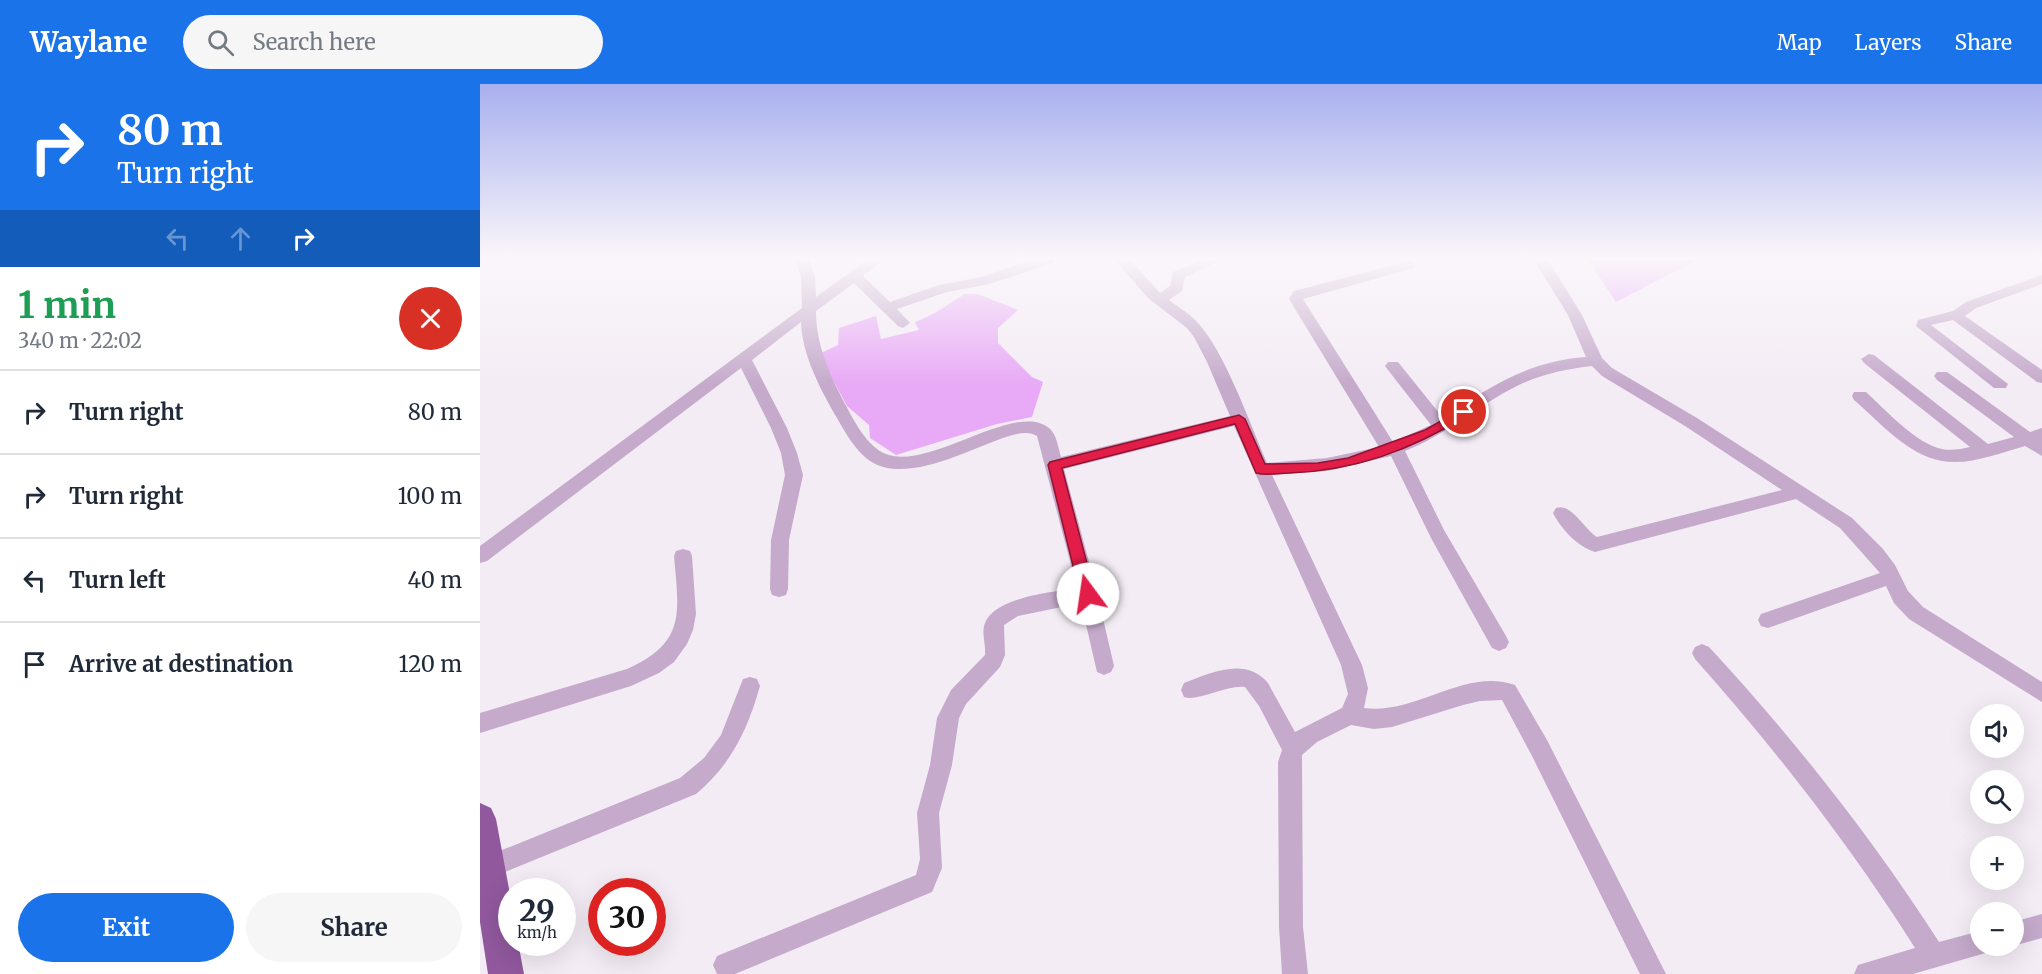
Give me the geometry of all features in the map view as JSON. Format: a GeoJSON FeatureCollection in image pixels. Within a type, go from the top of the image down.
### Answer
{"type":"FeatureCollection","features":[{"type":"Feature","properties":{"kind":"highway"},"geometry":{"type":"LineString","coordinates":[[480,819],[487,886],[506,974]]}},
{"type":"Feature","properties":{"kind":"street"},"geometry":{"type":"LineString","coordinates":[[811,302],[809,332],[820,373],[856,436],[867,451],[881,460],[901,462],[941,455],[994,435],[1026,427],[1041,431],[1047,437],[1088,594],[1104,666]]}},
{"type":"Feature","properties":{"kind":"street"},"geometry":{"type":"LineString","coordinates":[[480,556],[619,455],[820,302]]}},
{"type":"Feature","properties":{"kind":"street"},"geometry":{"type":"LineString","coordinates":[[881,302],[903,323]]}},
{"type":"Feature","properties":{"kind":"street"},"geometry":{"type":"LineString","coordinates":[[887,308],[905,302]]}},
{"type":"Feature","properties":{"kind":"street"},"geometry":{"type":"LineString","coordinates":[[1161,302],[1192,325],[1215,362],[1261,469],[1346,648],[1355,676],[1358,693],[1349,715],[1341,722],[1314,733],[1293,749],[1289,769],[1295,974]]}},
{"type":"Feature","properties":{"kind":"street"},"geometry":{"type":"LineString","coordinates":[[1298,302],[1392,448],[1499,642]]}},
{"type":"Feature","properties":{"kind":"street"},"geometry":{"type":"LineString","coordinates":[[1567,302],[1584,333],[1594,359],[1620,382],[1690,422],[1846,523],[1876,555],[1901,597],[1916,613],[2042,693]]}},
{"type":"Feature","properties":{"kind":"street"},"geometry":{"type":"LineString","coordinates":[[1980,302],[1957,315],[1934,319],[1923,326],[2000,384]]}},
{"type":"Feature","properties":{"kind":"street"},"geometry":{"type":"LineString","coordinates":[[1957,315],[1960,320],[2042,378]]}},
{"type":"Feature","properties":{"kind":"street"},"geometry":{"type":"LineString","coordinates":[[744,358],[783,436],[794,475],[780,540],[779,589]]}},
{"type":"Feature","properties":{"kind":"street"},"geometry":{"type":"LineString","coordinates":[[1261,469],[1295,469],[1339,464],[1392,448],[1441,426],[1515,379],[1551,368],[1594,359]]}},
{"type":"Feature","properties":{"kind":"street"},"geometry":{"type":"LineString","coordinates":[[1869,359],[1985,450]]}},
{"type":"Feature","properties":{"kind":"street"},"geometry":{"type":"LineString","coordinates":[[1393,366],[1441,426]]}},
{"type":"Feature","properties":{"kind":"street"},"geometry":{"type":"LineString","coordinates":[[1942,376],[2038,441]]}},
{"type":"Feature","properties":{"kind":"street"},"geometry":{"type":"LineString","coordinates":[[1860,396],[1931,451],[1953,456],[2038,441]]}},
{"type":"Feature","properties":{"kind":"street"},"geometry":{"type":"LineString","coordinates":[[1054,465],[1239,419]]}},
{"type":"Feature","properties":{"kind":"street"},"geometry":{"type":"LineString","coordinates":[[1562,513],[1582,537],[1595,545],[1799,492]]}},
{"type":"Feature","properties":{"kind":"street"},"geometry":{"type":"LineString","coordinates":[[480,723],[630,677],[652,669],[669,657],[679,643],[686,623],[687,603],[683,556]]}},
{"type":"Feature","properties":{"kind":"street"},"geometry":{"type":"LineString","coordinates":[[1768,620],[1891,578]]}},
{"type":"Feature","properties":{"kind":"street"},"geometry":{"type":"LineString","coordinates":[[726,965],[924,884],[932,867],[928,813],[942,763],[948,715],[962,692],[992,661],[995,654],[993,627],[996,620],[1001,614],[1015,610],[1088,594]]}},
{"type":"Feature","properties":{"kind":"street"},"geometry":{"type":"LineString","coordinates":[[1702,653],[1801,766],[1892,887],[1934,956]]}},
{"type":"Feature","properties":{"kind":"street"},"geometry":{"type":"LineString","coordinates":[[1191,690],[1222,681],[1250,679],[1264,694],[1282,733],[1293,749]]}},
{"type":"Feature","properties":{"kind":"street"},"geometry":{"type":"LineString","coordinates":[[487,886],[688,786],[709,771],[720,756],[743,712],[750,686]]}},
{"type":"Feature","properties":{"kind":"street"},"geometry":{"type":"LineString","coordinates":[[1349,715],[1378,719],[1420,710],[1474,694],[1501,689],[1508,692],[1529,727],[1653,974]]}},
{"type":"Feature","properties":{"kind":"street"},"geometry":{"type":"LineString","coordinates":[[2024,931],[2042,927]]}},
{"type":"Feature","properties":{"kind":"street"},"geometry":{"type":"LineString","coordinates":[[1880,972],[1970,947]]}},
{"type":"Feature","properties":{"kind":"shaded area"},"geometry":{"type":"Polygon","coordinates":[[[953,302],[997,302],[1018,310],[998,328],[998,343],[1032,377],[1043,382],[1032,417],[997,424],[896,455],[870,438],[869,425],[847,406],[819,354],[838,345],[839,328],[876,316],[881,339],[919,330],[915,322],[953,302]]]}},
{"type":"Feature","properties":{"kind":"route"},"geometry":{"type":"LineString","coordinates":[[1088,594],[1054,465],[1239,419],[1261,469],[1295,469],[1349,463],[1429,433],[1464,412]]}}]}
